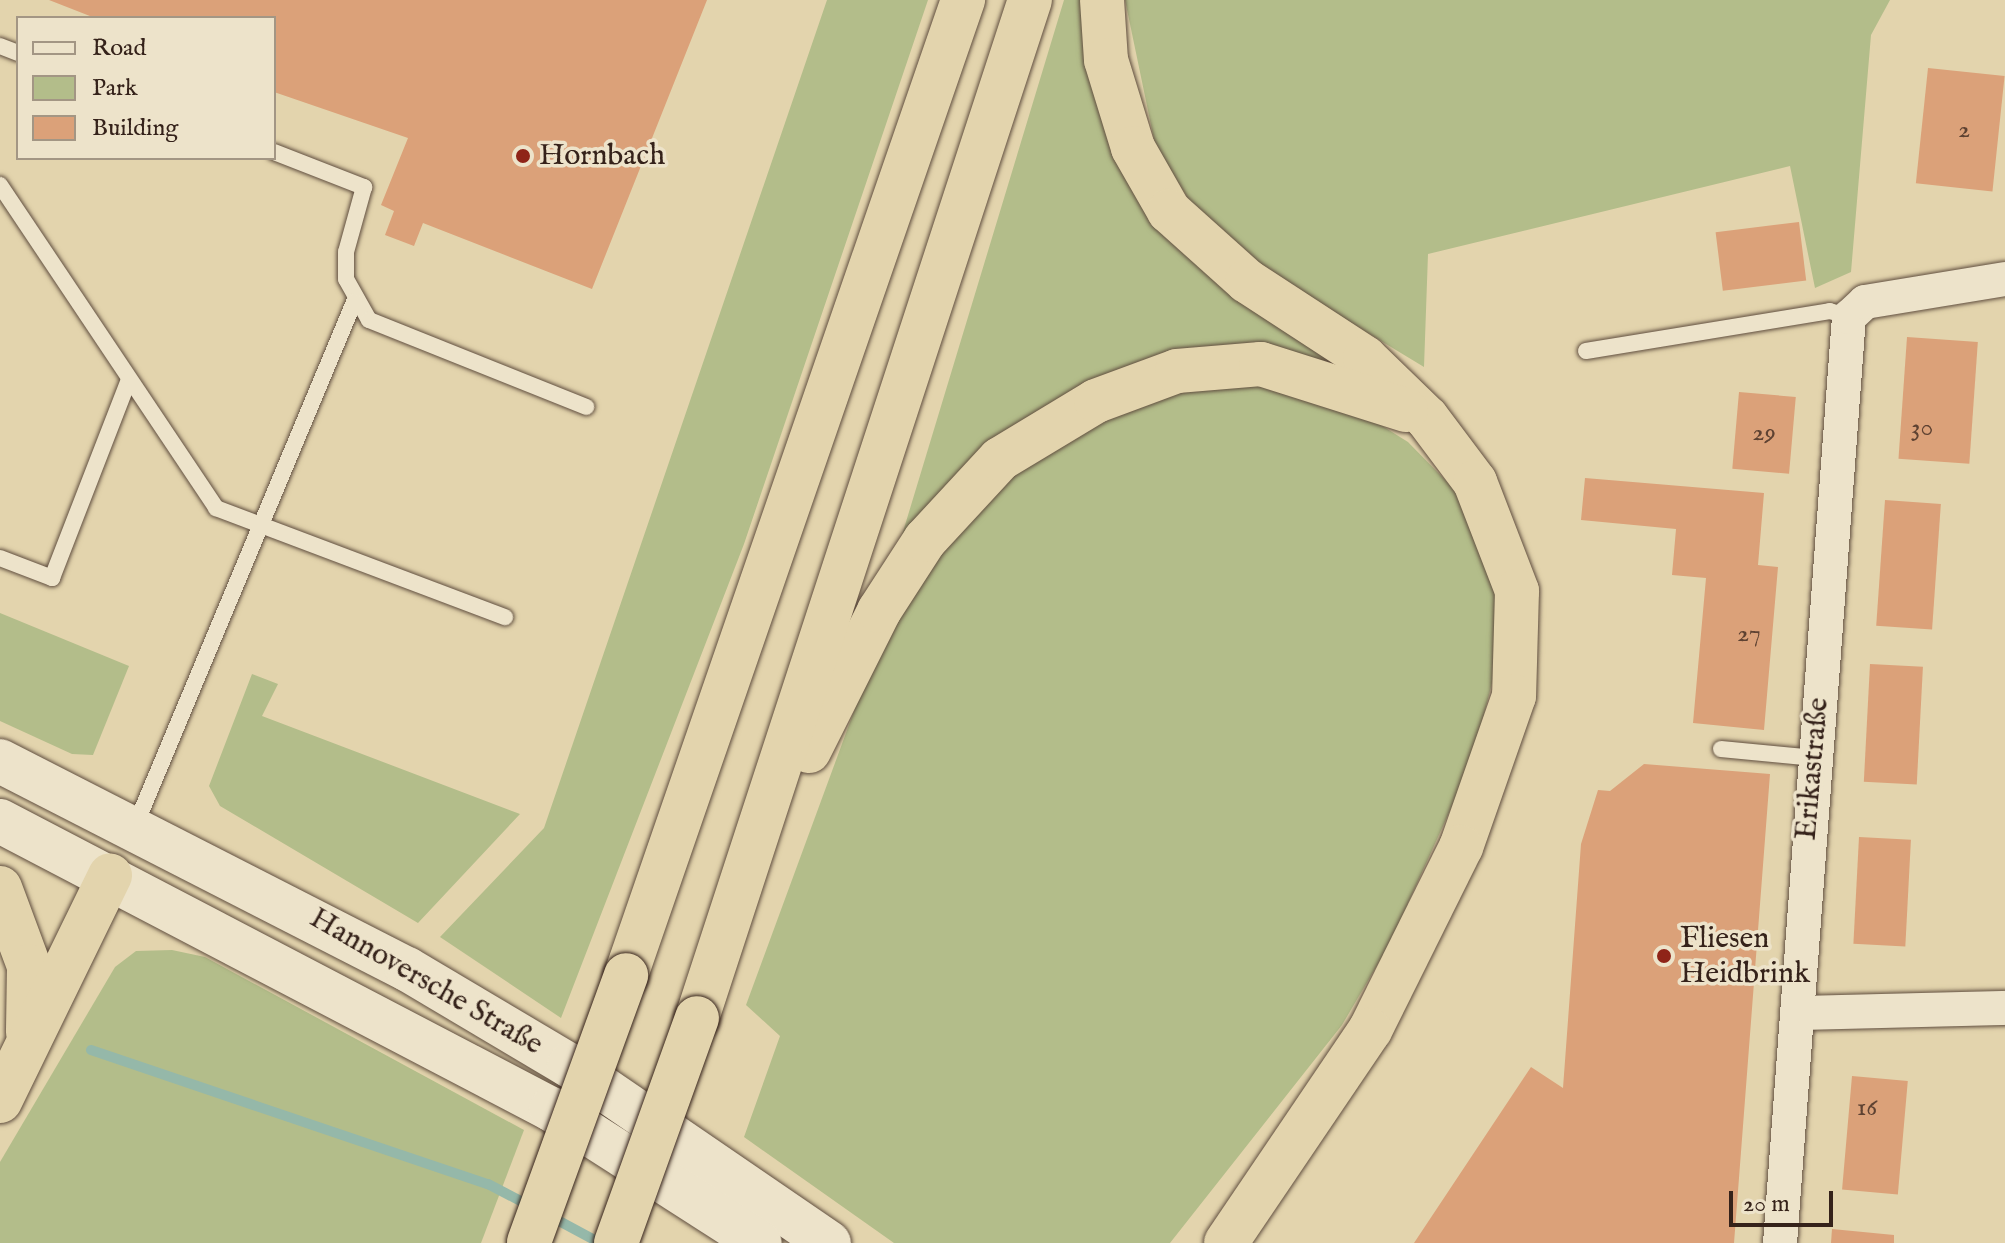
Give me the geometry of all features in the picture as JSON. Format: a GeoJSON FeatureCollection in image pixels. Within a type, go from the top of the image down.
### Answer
{"type":"FeatureCollection","features":[{"type":"Feature","properties":{"kind":"highway"},"geometry":{"type":"LineString","coordinates":[[529,1243],[626,975],[963,0]]}},
{"type":"Feature","properties":{"kind":"highway"},"geometry":{"type":"LineString","coordinates":[[616,1243],[697,1018],[1030,0]]}},
{"type":"Feature","properties":{"kind":"highway"},"geometry":{"type":"LineString","coordinates":[[1102,0],[1106,60],[1133,148],[1169,211],[1247,281],[1365,358],[1427,418],[1475,482],[1517,591],[1514,696],[1461,847],[1370,1030],[1226,1243]]}},
{"type":"Feature","properties":{"kind":"highway"},"geometry":{"type":"LineString","coordinates":[[734,898],[879,611],[925,540],[1000,459],[1096,401],[1191,370],[1261,364],[1347,385],[1427,418]]}},
{"type":"Feature","properties":{"kind":"highway"},"geometry":{"type":"LineString","coordinates":[[0,1101],[110,875]]}},
{"type":"Feature","properties":{"kind":"highway"},"geometry":{"type":"LineString","coordinates":[[0,888],[29,966],[28,1043]]}},
{"type":"Feature","properties":{"kind":"main road","name":"Hannoversche Straße"},"geometry":{"type":"LineString","coordinates":[[0,761],[136,824],[569,1065],[829,1243]]}},
{"type":"Feature","properties":{"kind":"main road","name":"Hannoversche Straße"},"geometry":{"type":"LineString","coordinates":[[0,821],[110,875],[551,1109],[760,1243]]}},
{"type":"Feature","properties":{"kind":"main road"},"geometry":{"type":"LineString","coordinates":[[110,875],[136,824]]}},
{"type":"Feature","properties":{"kind":"street"},"geometry":{"type":"LineString","coordinates":[[1857,309],[2005,279]]}},
{"type":"Feature","properties":{"kind":"street","name":"Erikastraße"},"geometry":{"type":"LineString","coordinates":[[1780,1243],[1815,758],[1857,309]]}},
{"type":"Feature","properties":{"kind":"street"},"geometry":{"type":"LineString","coordinates":[[1798,1013],[2005,1008]]}},
{"type":"Feature","properties":{"kind":"lane"},"geometry":{"type":"LineString","coordinates":[[136,824],[354,302],[346,252],[364,187],[276,153]]}},
{"type":"Feature","properties":{"kind":"lane"},"geometry":{"type":"LineString","coordinates":[[0,185],[216,508],[258,528],[505,617]]}},
{"type":"Feature","properties":{"kind":"lane"},"geometry":{"type":"LineString","coordinates":[[354,302],[399,336],[586,407]]}},
{"type":"Feature","properties":{"kind":"lane"},"geometry":{"type":"LineString","coordinates":[[1586,351],[1857,309]]}},
{"type":"Feature","properties":{"kind":"lane"},"geometry":{"type":"LineString","coordinates":[[0,558],[52,578],[129,379]]}},
{"type":"Feature","properties":{"kind":"lane"},"geometry":{"type":"LineString","coordinates":[[1721,749],[1815,758]]}},
{"type":"Feature","properties":{"kind":"green space"},"geometry":{"type":"Polygon","coordinates":[[[827,0],[928,0],[744,544],[561,1018],[440,937],[544,828],[827,0]]]}},
{"type":"Feature","properties":{"kind":"green space"},"geometry":{"type":"Polygon","coordinates":[[[1064,0],[1102,0],[1169,211],[1427,418],[1261,364],[1000,459],[879,611],[1064,0]]]}},
{"type":"Feature","properties":{"kind":"green space"},"geometry":{"type":"Polygon","coordinates":[[[1125,0],[1890,0],[1871,35],[1851,272],[1815,288],[1790,166],[1428,254],[1424,367],[1244,258],[1195,209],[1156,149],[1125,0]]]}},
{"type":"Feature","properties":{"kind":"green space"},"geometry":{"type":"Polygon","coordinates":[[[1260,377],[1336,397],[1408,442],[1452,487],[1487,547],[1498,617],[1496,667],[1472,762],[1389,945],[1342,1025],[1170,1243],[894,1243],[744,1137],[780,1036],[746,1005],[871,665],[930,567],[1013,471],[1095,414],[1175,385],[1260,377]]]}},
{"type":"Feature","properties":{"kind":"green space"},"geometry":{"type":"Polygon","coordinates":[[[0,613],[129,666],[93,755],[72,754],[0,721],[0,613]]]}},
{"type":"Feature","properties":{"kind":"green space"},"geometry":{"type":"Polygon","coordinates":[[[252,674],[278,684],[262,716],[520,814],[418,923],[220,806],[209,786],[252,674]]]}},
{"type":"Feature","properties":{"kind":"green space"},"geometry":{"type":"Polygon","coordinates":[[[172,950],[205,957],[524,1130],[481,1243],[0,1243],[0,1162],[115,967],[136,951],[172,950]]]}},
{"type":"Feature","properties":{"kind":"building","name":"Hornbach"},"geometry":{"type":"Polygon","coordinates":[[[49,0],[707,0],[592,289],[423,223],[414,246],[385,235],[394,211],[381,205],[408,138],[276,93],[276,16],[90,16],[49,0]]]}},
{"type":"Feature","properties":{"kind":"building"},"geometry":{"type":"Polygon","coordinates":[[[1928,68],[2005,76],[1992,191],[1916,183],[1928,68]]]}},
{"type":"Feature","properties":{"kind":"building"},"geometry":{"type":"Polygon","coordinates":[[[1799,222],[1806,281],[1723,291],[1716,232],[1799,222]]]}},
{"type":"Feature","properties":{"kind":"building"},"geometry":{"type":"Polygon","coordinates":[[[1907,337],[1978,342],[1969,464],[1898,459],[1907,337]]]}},
{"type":"Feature","properties":{"kind":"building"},"geometry":{"type":"Polygon","coordinates":[[[1739,392],[1796,397],[1789,474],[1732,469],[1739,392]]]}},
{"type":"Feature","properties":{"kind":"building"},"geometry":{"type":"Polygon","coordinates":[[[1585,478],[1764,493],[1758,565],[1778,567],[1764,730],[1693,723],[1706,578],[1672,575],[1676,529],[1581,520],[1585,478]]]}},
{"type":"Feature","properties":{"kind":"building"},"geometry":{"type":"Polygon","coordinates":[[[1885,500],[1941,504],[1932,630],[1876,626],[1885,500]]]}},
{"type":"Feature","properties":{"kind":"building"},"geometry":{"type":"Polygon","coordinates":[[[1870,664],[1923,667],[1917,785],[1864,782],[1870,664]]]}},
{"type":"Feature","properties":{"kind":"building","name":"Fliesen Heidbrink"},"geometry":{"type":"Polygon","coordinates":[[[1644,764],[1770,774],[1734,1243],[1414,1243],[1531,1067],[1563,1088],[1581,844],[1598,790],[1610,791],[1644,764]]]}},
{"type":"Feature","properties":{"kind":"building"},"geometry":{"type":"Polygon","coordinates":[[[1859,837],[1911,840],[1905,947],[1853,944],[1859,837]]]}},
{"type":"Feature","properties":{"kind":"building"},"geometry":{"type":"Polygon","coordinates":[[[1852,1076],[1908,1081],[1898,1194],[1842,1190],[1852,1076]]]}},
{"type":"Feature","properties":{"kind":"building"},"geometry":{"type":"Polygon","coordinates":[[[1832,1229],[1894,1235],[1894,1243],[1831,1243],[1832,1229]]]}},
{"type":"Feature","properties":{"kind":"waterway"},"geometry":{"type":"LineString","coordinates":[[91,1050],[488,1184],[530,1206]]}},
{"type":"Feature","properties":{"kind":"waterway"},"geometry":{"type":"LineString","coordinates":[[548,1215],[600,1243]]}},
{"type":"Feature","properties":{"kind":"place","name":"Hornbach"},"geometry":{"type":"Point","coordinates":[523,156]}},
{"type":"Feature","properties":{"kind":"place","name":"Fliesen Heidbrink"},"geometry":{"type":"Point","coordinates":[1664,956]}}]}
